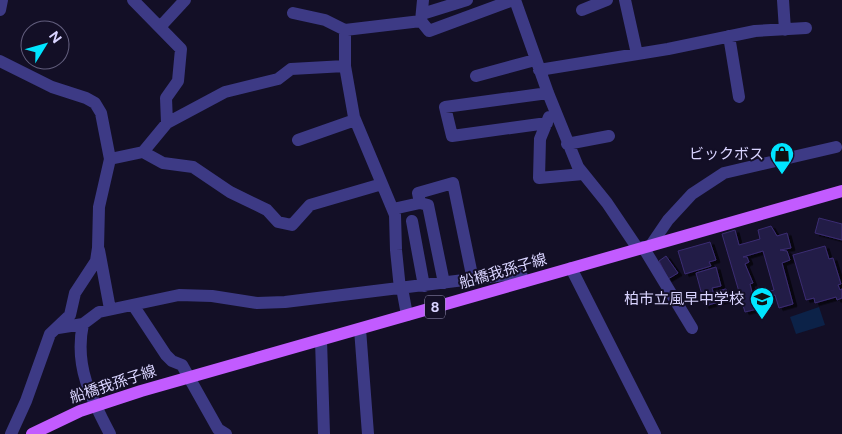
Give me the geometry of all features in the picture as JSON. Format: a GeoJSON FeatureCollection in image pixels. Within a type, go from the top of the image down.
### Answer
{"type":"FeatureCollection","features":[{"type":"Feature","properties":{"kind":"main road","name":"船橋我孫子線"},"geometry":{"type":"LineString","coordinates":[[32,434],[96,405],[189,377],[842,191]]}},
{"type":"Feature","properties":{"kind":"street"},"geometry":{"type":"LineString","coordinates":[[0,10],[2,0]]}},
{"type":"Feature","properties":{"kind":"street"},"geometry":{"type":"LineString","coordinates":[[133,0],[181,48],[178,80],[166,98],[167,123]]}},
{"type":"Feature","properties":{"kind":"street"},"geometry":{"type":"LineString","coordinates":[[160,27],[186,0]]}},
{"type":"Feature","properties":{"kind":"street"},"geometry":{"type":"LineString","coordinates":[[423,0],[422,18],[429,31],[514,0],[567,144],[583,174],[644,247],[692,328]]}},
{"type":"Feature","properties":{"kind":"street"},"geometry":{"type":"LineString","coordinates":[[293,13],[325,20],[345,30],[422,18],[467,0]]}},
{"type":"Feature","properties":{"kind":"street"},"geometry":{"type":"LineString","coordinates":[[582,10],[607,0]]}},
{"type":"Feature","properties":{"kind":"street"},"geometry":{"type":"LineString","coordinates":[[625,0],[637,54]]}},
{"type":"Feature","properties":{"kind":"street"},"geometry":{"type":"LineString","coordinates":[[783,0],[785,30]]}},
{"type":"Feature","properties":{"kind":"street"},"geometry":{"type":"LineString","coordinates":[[476,76],[537,65],[637,54],[755,31],[806,28]]}},
{"type":"Feature","properties":{"kind":"street"},"geometry":{"type":"LineString","coordinates":[[345,30],[345,66],[355,120],[396,215],[396,250],[401,289],[407,315]]}},
{"type":"Feature","properties":{"kind":"street"},"geometry":{"type":"LineString","coordinates":[[729,36],[738,97]]}},
{"type":"Feature","properties":{"kind":"street"},"geometry":{"type":"LineString","coordinates":[[0,61],[52,87],[86,98],[95,104],[101,113],[110,160],[99,207],[96,261],[75,293],[70,315],[50,334],[26,401],[11,434]]}},
{"type":"Feature","properties":{"kind":"street"},"geometry":{"type":"LineString","coordinates":[[110,160],[143,152],[167,123],[225,92],[278,79],[291,69],[345,66]]}},
{"type":"Feature","properties":{"kind":"street"},"geometry":{"type":"LineString","coordinates":[[547,122],[452,136],[445,107],[548,93]]}},
{"type":"Feature","properties":{"kind":"street"},"geometry":{"type":"LineString","coordinates":[[553,108],[540,139],[539,178],[583,174]]}},
{"type":"Feature","properties":{"kind":"street"},"geometry":{"type":"LineString","coordinates":[[298,140],[355,120]]}},
{"type":"Feature","properties":{"kind":"street"},"geometry":{"type":"LineString","coordinates":[[567,144],[609,136]]}},
{"type":"Feature","properties":{"kind":"street"},"geometry":{"type":"LineString","coordinates":[[644,247],[692,194],[724,173],[836,147]]}},
{"type":"Feature","properties":{"kind":"street"},"geometry":{"type":"LineString","coordinates":[[143,152],[163,162],[193,167],[230,192],[267,210],[278,222],[292,225],[310,205],[382,184]]}},
{"type":"Feature","properties":{"kind":"street"},"geometry":{"type":"LineString","coordinates":[[420,203],[418,193],[453,183],[473,280]]}},
{"type":"Feature","properties":{"kind":"street"},"geometry":{"type":"LineString","coordinates":[[393,209],[420,203],[428,205],[444,283]]}},
{"type":"Feature","properties":{"kind":"street"},"geometry":{"type":"LineString","coordinates":[[412,221],[424,286]]}},
{"type":"Feature","properties":{"kind":"street"},"geometry":{"type":"LineString","coordinates":[[98,248],[110,309]]}},
{"type":"Feature","properties":{"kind":"street"},"geometry":{"type":"LineString","coordinates":[[571,268],[655,434]]}},
{"type":"Feature","properties":{"kind":"street"},"geometry":{"type":"LineString","coordinates":[[58,328],[83,324],[99,312],[179,295],[212,296],[257,304],[401,289],[521,273],[524,282]]}},
{"type":"Feature","properties":{"kind":"street"},"geometry":{"type":"LineString","coordinates":[[133,305],[166,355],[172,361],[180,362],[218,429],[226,434]]}},
{"type":"Feature","properties":{"kind":"street"},"geometry":{"type":"LineString","coordinates":[[83,324],[79,355],[82,370],[110,434]]}},
{"type":"Feature","properties":{"kind":"street"},"geometry":{"type":"LineString","coordinates":[[360,329],[368,434]]}},
{"type":"Feature","properties":{"kind":"street"},"geometry":{"type":"LineString","coordinates":[[321,340],[324,434]]}},
{"type":"Feature","properties":{"kind":"water"},"geometry":{"type":"Polygon","coordinates":[[[819,307],[825,325],[796,334],[790,317],[819,307]]]}},
{"type":"Feature","properties":{"kind":"building"},"geometry":{"type":"Polygon","coordinates":[[[819,218],[842,224],[842,240],[815,233],[819,218]]]}},
{"type":"Feature","properties":{"kind":"building"},"geometry":{"type":"Polygon","coordinates":[[[771,226],[777,236],[787,233],[791,248],[780,250],[787,251],[790,260],[782,263],[793,304],[779,308],[775,295],[763,298],[766,307],[745,312],[722,234],[735,230],[739,245],[760,239],[758,230],[771,226]],[[763,251],[743,257],[747,257],[749,262],[745,264],[753,283],[750,284],[753,296],[774,290],[763,251]]]}},
{"type":"Feature","properties":{"kind":"building"},"geometry":{"type":"Polygon","coordinates":[[[710,242],[716,260],[709,262],[711,266],[685,274],[678,251],[710,242]]]}},
{"type":"Feature","properties":{"kind":"building"},"geometry":{"type":"Polygon","coordinates":[[[825,246],[829,259],[833,258],[841,284],[838,285],[840,290],[842,289],[842,298],[837,300],[836,297],[815,303],[814,298],[806,300],[793,255],[825,246]]]}},
{"type":"Feature","properties":{"kind":"building"},"geometry":{"type":"Polygon","coordinates":[[[666,256],[678,273],[668,279],[659,261],[666,256]]]}},
{"type":"Feature","properties":{"kind":"building"},"geometry":{"type":"Polygon","coordinates":[[[716,267],[721,286],[712,288],[714,296],[718,295],[717,291],[726,289],[729,299],[705,306],[696,273],[716,267]]]}},
{"type":"Feature","properties":{"kind":"place","name":"ビックボス"},"geometry":{"type":"Point","coordinates":[782,175]}},
{"type":"Feature","properties":{"kind":"place","name":"柏市立風早中学校"},"geometry":{"type":"Point","coordinates":[762,320]}}]}
